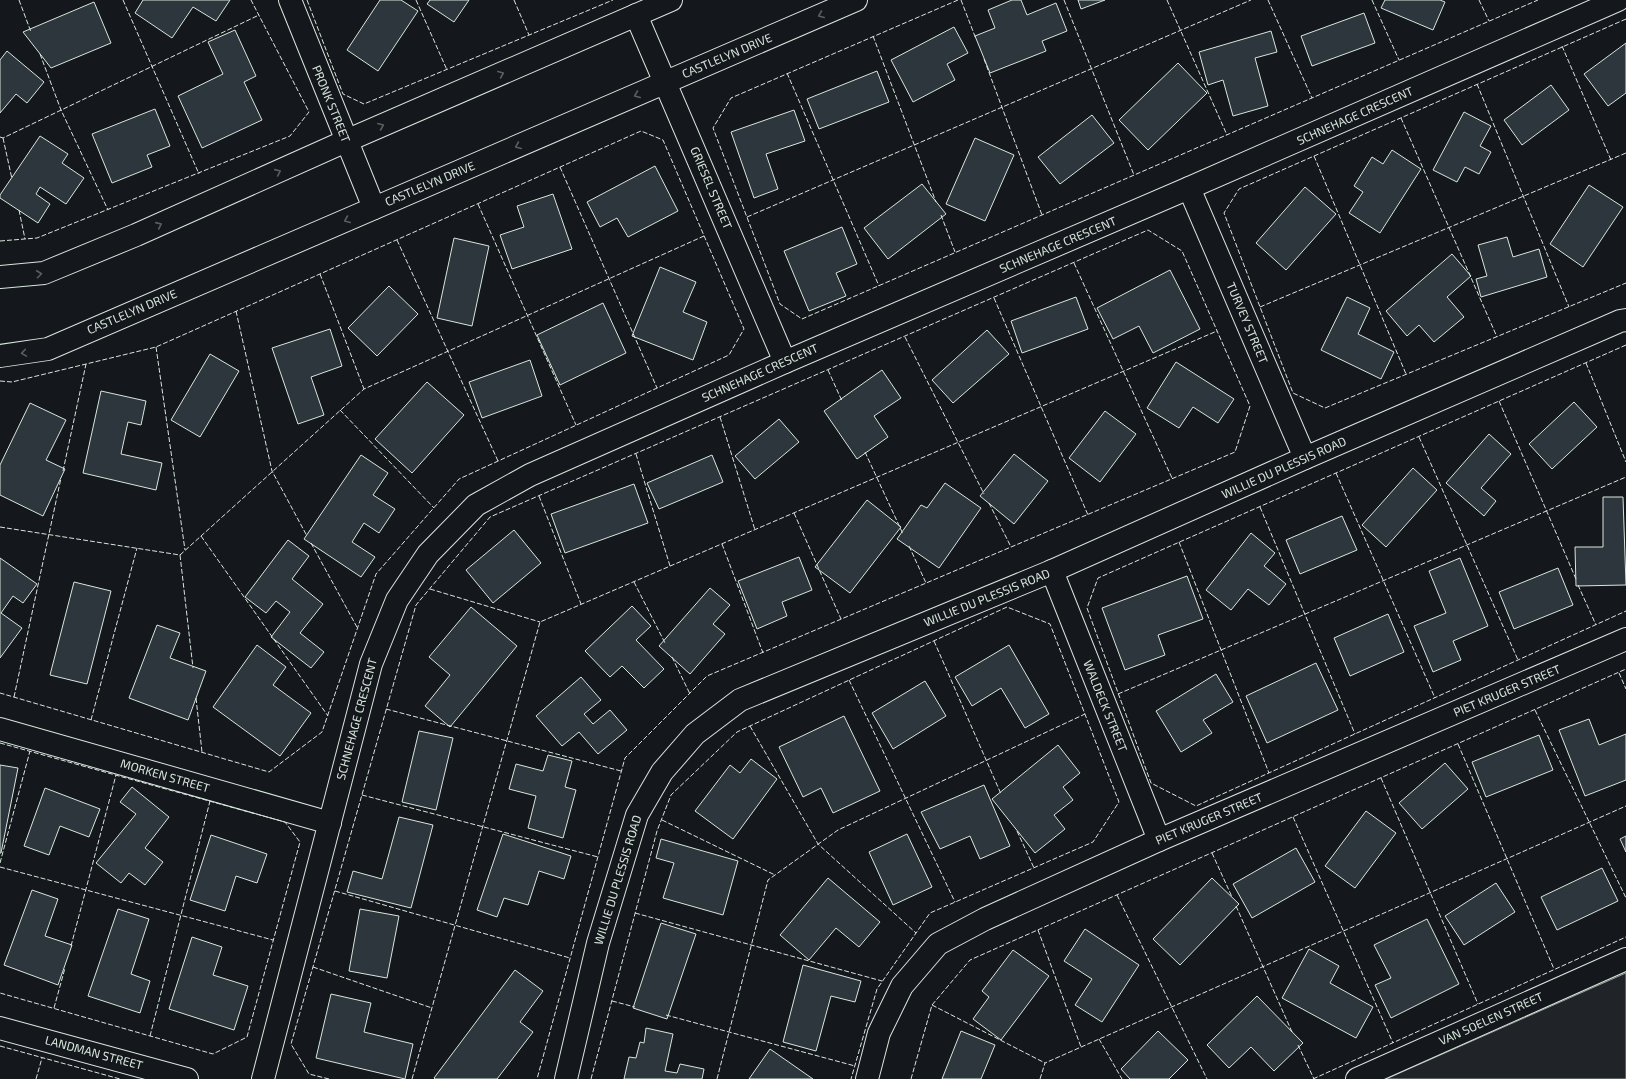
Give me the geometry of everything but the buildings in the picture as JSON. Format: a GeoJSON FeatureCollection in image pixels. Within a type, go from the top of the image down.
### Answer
{"type":"FeatureCollection","features":[{"type":"Feature","properties":{"kind":"street","name":"PRONK STREET"},"geometry":{"type":"LineString","coordinates":[[290,0],[374,208]]}},
{"type":"Feature","properties":{"kind":"street"},"geometry":{"type":"LineString","coordinates":[[0,277],[44,273],[136,235],[346,141],[671,0]]}},
{"type":"Feature","properties":{"kind":"street","name":"CASTLELYN DRIVE"},"geometry":{"type":"LineString","coordinates":[[0,356],[48,349],[856,0]]}},
{"type":"Feature","properties":{"kind":"street","name":"SCHNEHAGE CRESCENT"},"geometry":{"type":"LineString","coordinates":[[262,1079],[330,823],[370,664],[397,600],[428,554],[476,505],[530,475],[785,362],[1189,188],[1617,0]]}},
{"type":"Feature","properties":{"kind":"street","name":"GRIESEL STREET"},"geometry":{"type":"LineString","coordinates":[[636,15],[785,362]]}},
{"type":"Feature","properties":{"kind":"street","name":"TURVEY STREET"},"geometry":{"type":"LineString","coordinates":[[1189,188],[1305,458]]}},
{"type":"Feature","properties":{"kind":"street","name":"WILLIE DU PLESSIS ROAD"},"geometry":{"type":"LineString","coordinates":[[566,1079],[598,943],[636,815],[662,772],[695,734],[740,700],[1052,571],[1305,458],[1620,321],[1626,320]]}},
{"type":"Feature","properties":{"kind":"street","name":"WALDECK STREET"},"geometry":{"type":"LineString","coordinates":[[1052,571],[1159,840]]}},
{"type":"Feature","properties":{"kind":"street","name":"PIET KRUGER STREET"},"geometry":{"type":"LineString","coordinates":[[867,1079],[878,1033],[902,986],[938,944],[985,919],[1159,840],[1626,639]]}},
{"type":"Feature","properties":{"kind":"street","name":"MORKEN STREET"},"geometry":{"type":"LineString","coordinates":[[0,729],[330,823]]}},
{"type":"Feature","properties":{"kind":"street","name":"VAN SOELEN STREET"},"geometry":{"type":"LineString","coordinates":[[1357,1079],[1626,959]]}},
{"type":"Feature","properties":{"kind":"street","name":"LANDMAN STREET"},"geometry":{"type":"LineString","coordinates":[[0,1028],[187,1079]]}},
{"type":"Feature","properties":{"kind":"shaded area"},"geometry":{"type":"Polygon","coordinates":[[[1626,973],[1626,1079],[1386,1079],[1626,973]]]}},
{"type":"Feature","properties":{"kind":"fence"},"geometry":{"type":"LineString","coordinates":[[19,0],[31,32]]}},
{"type":"Feature","properties":{"kind":"fence"},"geometry":{"type":"LineString","coordinates":[[123,0],[199,174]]}},
{"type":"Feature","properties":{"kind":"fence"},"geometry":{"type":"LineString","coordinates":[[0,241],[37,238],[290,136],[309,112],[251,0]]}},
{"type":"Feature","properties":{"kind":"fence"},"geometry":{"type":"LineString","coordinates":[[307,0],[343,94],[364,104],[613,0]]}},
{"type":"Feature","properties":{"kind":"fence"},"geometry":{"type":"LineString","coordinates":[[416,0],[447,70]]}},
{"type":"Feature","properties":{"kind":"fence"},"geometry":{"type":"LineString","coordinates":[[514,0],[529,35]]}},
{"type":"Feature","properties":{"kind":"fence"},"geometry":{"type":"LineString","coordinates":[[958,0],[731,98],[713,128],[780,304],[802,319],[1538,0]]}},
{"type":"Feature","properties":{"kind":"fence"},"geometry":{"type":"LineString","coordinates":[[961,0],[976,39]]}},
{"type":"Feature","properties":{"kind":"fence"},"geometry":{"type":"LineString","coordinates":[[1064,0],[1134,175]]}},
{"type":"Feature","properties":{"kind":"fence"},"geometry":{"type":"LineString","coordinates":[[1167,0],[1227,135]]}},
{"type":"Feature","properties":{"kind":"fence"},"geometry":{"type":"LineString","coordinates":[[747,217],[1251,0]]}},
{"type":"Feature","properties":{"kind":"fence"},"geometry":{"type":"LineString","coordinates":[[1268,0],[1312,98]]}},
{"type":"Feature","properties":{"kind":"fence"},"geometry":{"type":"LineString","coordinates":[[1372,0],[1399,60]]}},
{"type":"Feature","properties":{"kind":"fence"},"geometry":{"type":"LineString","coordinates":[[1479,0],[1489,21]]}},
{"type":"Feature","properties":{"kind":"fence"},"geometry":{"type":"LineString","coordinates":[[0,137],[3,138],[259,15]]}},
{"type":"Feature","properties":{"kind":"fence"},"geometry":{"type":"LineString","coordinates":[[1626,19],[1239,189],[1224,213],[1293,393],[1325,408],[1626,283]]}},
{"type":"Feature","properties":{"kind":"fence"},"geometry":{"type":"LineString","coordinates":[[873,36],[936,202]]}},
{"type":"Feature","properties":{"kind":"fence"},"geometry":{"type":"LineString","coordinates":[[1562,46],[1611,160]]}},
{"type":"Feature","properties":{"kind":"fence"},"geometry":{"type":"LineString","coordinates":[[40,54],[61,110],[108,210]]}},
{"type":"Feature","properties":{"kind":"fence"},"geometry":{"type":"LineString","coordinates":[[984,59],[1042,215]]}},
{"type":"Feature","properties":{"kind":"fence"},"geometry":{"type":"LineString","coordinates":[[787,73],[879,286]]}},
{"type":"Feature","properties":{"kind":"fence"},"geometry":{"type":"LineString","coordinates":[[1477,84],[1569,307]]}},
{"type":"Feature","properties":{"kind":"fence"},"geometry":{"type":"LineString","coordinates":[[1401,118],[1497,337]]}},
{"type":"Feature","properties":{"kind":"fence"},"geometry":{"type":"LineString","coordinates":[[0,381],[12,382],[156,347],[641,131],[663,140],[744,329],[729,355],[459,479],[376,574],[322,732],[269,772],[0,693]]}},
{"type":"Feature","properties":{"kind":"fence"},"geometry":{"type":"LineString","coordinates":[[3,138],[12,179]]}},
{"type":"Feature","properties":{"kind":"fence"},"geometry":{"type":"LineString","coordinates":[[1260,307],[1626,153]]}},
{"type":"Feature","properties":{"kind":"fence"},"geometry":{"type":"LineString","coordinates":[[1314,156],[1406,374]]}},
{"type":"Feature","properties":{"kind":"fence"},"geometry":{"type":"LineString","coordinates":[[560,167],[657,388]]}},
{"type":"Feature","properties":{"kind":"fence"},"geometry":{"type":"LineString","coordinates":[[478,204],[576,425]]}},
{"type":"Feature","properties":{"kind":"fence"},"geometry":{"type":"LineString","coordinates":[[19,210],[25,239]]}},
{"type":"Feature","properties":{"kind":"fence"},"geometry":{"type":"LineString","coordinates":[[941,215],[955,252]]}},
{"type":"Feature","properties":{"kind":"fence"},"geometry":{"type":"LineString","coordinates":[[329,1079],[309,1074],[291,1044],[416,605],[490,517],[1148,230],[1182,251],[1250,406],[1235,452],[707,676],[625,758],[537,1079]]}},
{"type":"Feature","properties":{"kind":"fence"},"geometry":{"type":"LineString","coordinates":[[0,527],[180,555],[364,389],[704,236]]}},
{"type":"Feature","properties":{"kind":"fence"},"geometry":{"type":"LineString","coordinates":[[397,240],[498,461]]}},
{"type":"Feature","properties":{"kind":"fence"},"geometry":{"type":"LineString","coordinates":[[1074,263],[1172,478]]}},
{"type":"Feature","properties":{"kind":"fence"},"geometry":{"type":"LineString","coordinates":[[320,274],[364,389]]}},
{"type":"Feature","properties":{"kind":"fence"},"geometry":{"type":"LineString","coordinates":[[994,298],[1088,515]]}},
{"type":"Feature","properties":{"kind":"fence"},"geometry":{"type":"LineString","coordinates":[[236,311],[272,471],[307,536]]}},
{"type":"Feature","properties":{"kind":"fence"},"geometry":{"type":"LineString","coordinates":[[412,1079],[540,622],[1217,331]]}},
{"type":"Feature","properties":{"kind":"fence"},"geometry":{"type":"LineString","coordinates":[[905,337],[984,494]]}},
{"type":"Feature","properties":{"kind":"fence"},"geometry":{"type":"LineString","coordinates":[[1626,345],[1098,578],[1087,608],[1151,783],[1196,806],[1626,611]]}},
{"type":"Feature","properties":{"kind":"fence"},"geometry":{"type":"LineString","coordinates":[[156,347],[185,550]]}},
{"type":"Feature","properties":{"kind":"fence"},"geometry":{"type":"LineString","coordinates":[[1586,363],[1626,462]]}},
{"type":"Feature","properties":{"kind":"fence"},"geometry":{"type":"LineString","coordinates":[[63,471],[86,364]]}},
{"type":"Feature","properties":{"kind":"fence"},"geometry":{"type":"LineString","coordinates":[[828,370],[842,401]]}},
{"type":"Feature","properties":{"kind":"fence"},"geometry":{"type":"LineString","coordinates":[[1499,401],[1576,579]]}},
{"type":"Feature","properties":{"kind":"fence"},"geometry":{"type":"LineString","coordinates":[[340,410],[434,508]]}},
{"type":"Feature","properties":{"kind":"fence"},"geometry":{"type":"LineString","coordinates":[[720,417],[755,530]]}},
{"type":"Feature","properties":{"kind":"fence"},"geometry":{"type":"LineString","coordinates":[[1419,437],[1518,660]]}},
{"type":"Feature","properties":{"kind":"fence"},"geometry":{"type":"LineString","coordinates":[[865,452],[903,534]]}},
{"type":"Feature","properties":{"kind":"fence"},"geometry":{"type":"LineString","coordinates":[[636,454],[670,566]]}},
{"type":"Feature","properties":{"kind":"fence"},"geometry":{"type":"LineString","coordinates":[[1336,473],[1435,698]]}},
{"type":"Feature","properties":{"kind":"fence"},"geometry":{"type":"LineString","coordinates":[[1118,694],[1626,477]]}},
{"type":"Feature","properties":{"kind":"fence"},"geometry":{"type":"LineString","coordinates":[[14,697],[61,478]]}},
{"type":"Feature","properties":{"kind":"fence"},"geometry":{"type":"LineString","coordinates":[[539,496],[581,604]]}},
{"type":"Feature","properties":{"kind":"fence"},"geometry":{"type":"LineString","coordinates":[[989,503],[1011,547]]}},
{"type":"Feature","properties":{"kind":"fence"},"geometry":{"type":"LineString","coordinates":[[1260,507],[1355,734]]}},
{"type":"Feature","properties":{"kind":"fence"},"geometry":{"type":"LineString","coordinates":[[794,513],[841,619]]}},
{"type":"Feature","properties":{"kind":"fence"},"geometry":{"type":"LineString","coordinates":[[201,536],[328,716]]}},
{"type":"Feature","properties":{"kind":"fence"},"geometry":{"type":"LineString","coordinates":[[1179,542],[1269,773]]}},
{"type":"Feature","properties":{"kind":"fence"},"geometry":{"type":"LineString","coordinates":[[311,543],[358,629]]}},
{"type":"Feature","properties":{"kind":"fence"},"geometry":{"type":"LineString","coordinates":[[722,544],[763,653]]}},
{"type":"Feature","properties":{"kind":"fence"},"geometry":{"type":"LineString","coordinates":[[909,546],[926,583]]}},
{"type":"Feature","properties":{"kind":"fence"},"geometry":{"type":"LineString","coordinates":[[91,720],[137,548]]}},
{"type":"Feature","properties":{"kind":"fence"},"geometry":{"type":"LineString","coordinates":[[180,555],[193,668]]}},
{"type":"Feature","properties":{"kind":"fence"},"geometry":{"type":"LineString","coordinates":[[634,582],[665,643]]}},
{"type":"Feature","properties":{"kind":"fence"},"geometry":{"type":"LineString","coordinates":[[1578,585],[1596,625]]}},
{"type":"Feature","properties":{"kind":"fence"},"geometry":{"type":"LineString","coordinates":[[430,589],[540,622]]}},
{"type":"Feature","properties":{"kind":"fence"},"geometry":{"type":"LineString","coordinates":[[591,1079],[657,831],[671,795],[737,732],[1007,607],[1050,624],[1119,802],[1093,842],[930,913],[877,989],[851,1079]]}},
{"type":"Feature","properties":{"kind":"fence"},"geometry":{"type":"LineString","coordinates":[[934,641],[1001,794]]}},
{"type":"Feature","properties":{"kind":"fence"},"geometry":{"type":"LineString","coordinates":[[672,657],[690,694]]}},
{"type":"Feature","properties":{"kind":"fence"},"geometry":{"type":"LineString","coordinates":[[911,1079],[932,1005],[970,960],[1626,669]]}},
{"type":"Feature","properties":{"kind":"fence"},"geometry":{"type":"LineString","coordinates":[[1619,673],[1626,689]]}},
{"type":"Feature","properties":{"kind":"fence"},"geometry":{"type":"LineString","coordinates":[[849,680],[955,902]]}},
{"type":"Feature","properties":{"kind":"fence"},"geometry":{"type":"LineString","coordinates":[[196,698],[202,752]]}},
{"type":"Feature","properties":{"kind":"fence"},"geometry":{"type":"LineString","coordinates":[[386,709],[621,771]]}},
{"type":"Feature","properties":{"kind":"fence"},"geometry":{"type":"LineString","coordinates":[[1535,710],[1626,898]]}},
{"type":"Feature","properties":{"kind":"fence"},"geometry":{"type":"LineString","coordinates":[[717,1079],[768,880],[838,830],[1085,714]]}},
{"type":"Feature","properties":{"kind":"fence"},"geometry":{"type":"LineString","coordinates":[[750,726],[818,844],[916,933]]}},
{"type":"Feature","properties":{"kind":"fence"},"geometry":{"type":"LineString","coordinates":[[0,743],[285,822],[300,842],[247,1037],[213,1054],[0,993]]}},
{"type":"Feature","properties":{"kind":"fence"},"geometry":{"type":"LineString","coordinates":[[1458,744],[1554,969]]}},
{"type":"Feature","properties":{"kind":"fence"},"geometry":{"type":"LineString","coordinates":[[0,863],[30,751]]}},
{"type":"Feature","properties":{"kind":"fence"},"geometry":{"type":"LineString","coordinates":[[71,946],[116,775]]}},
{"type":"Feature","properties":{"kind":"fence"},"geometry":{"type":"LineString","coordinates":[[1381,778],[1478,1004]]}},
{"type":"Feature","properties":{"kind":"fence"},"geometry":{"type":"LineString","coordinates":[[362,795],[598,857]]}},
{"type":"Feature","properties":{"kind":"fence"},"geometry":{"type":"LineString","coordinates":[[150,1036],[210,801]]}},
{"type":"Feature","properties":{"kind":"fence"},"geometry":{"type":"LineString","coordinates":[[1040,1079],[1045,1063],[1626,806]]}},
{"type":"Feature","properties":{"kind":"fence"},"geometry":{"type":"LineString","coordinates":[[1293,817],[1393,1043]]}},
{"type":"Feature","properties":{"kind":"fence"},"geometry":{"type":"LineString","coordinates":[[662,820],[775,875]]}},
{"type":"Feature","properties":{"kind":"fence"},"geometry":{"type":"LineString","coordinates":[[1017,831],[1034,868]]}},
{"type":"Feature","properties":{"kind":"fence"},"geometry":{"type":"LineString","coordinates":[[1212,853],[1232,897]]}},
{"type":"Feature","properties":{"kind":"fence"},"geometry":{"type":"LineString","coordinates":[[0,867],[273,940]]}},
{"type":"Feature","properties":{"kind":"fence"},"geometry":{"type":"LineString","coordinates":[[335,891],[570,958]]}},
{"type":"Feature","properties":{"kind":"fence"},"geometry":{"type":"LineString","coordinates":[[1117,895],[1207,1079]]}},
{"type":"Feature","properties":{"kind":"fence"},"geometry":{"type":"LineString","coordinates":[[1236,906],[1292,1032]]}},
{"type":"Feature","properties":{"kind":"fence"},"geometry":{"type":"LineString","coordinates":[[635,913],[882,981]]}},
{"type":"Feature","properties":{"kind":"fence"},"geometry":{"type":"LineString","coordinates":[[1038,930],[1081,1047]]}},
{"type":"Feature","properties":{"kind":"fence"},"geometry":{"type":"LineString","coordinates":[[1313,1079],[1626,937]]}},
{"type":"Feature","properties":{"kind":"fence"},"geometry":{"type":"LineString","coordinates":[[313,967],[432,1008]]}},
{"type":"Feature","properties":{"kind":"fence"},"geometry":{"type":"LineString","coordinates":[[54,1008],[65,968]]}},
{"type":"Feature","properties":{"kind":"fence"},"geometry":{"type":"LineString","coordinates":[[612,1001],[635,1007]]}},
{"type":"Feature","properties":{"kind":"fence"},"geometry":{"type":"LineString","coordinates":[[932,1005],[1045,1063]]}},
{"type":"Feature","properties":{"kind":"fence"},"geometry":{"type":"LineString","coordinates":[[666,1015],[855,1066]]}},
{"type":"Feature","properties":{"kind":"fence"},"geometry":{"type":"LineString","coordinates":[[1099,1039],[1122,1079]]}},
{"type":"Feature","properties":{"kind":"fence"},"geometry":{"type":"LineString","coordinates":[[1298,1045],[1314,1079]]}},
{"type":"Feature","properties":{"kind":"fence"},"geometry":{"type":"LineString","coordinates":[[0,1046],[120,1079]]}},
{"type":"Feature","properties":{"kind":"fence"},"geometry":{"type":"LineString","coordinates":[[36,1079],[42,1058]]}}]}
